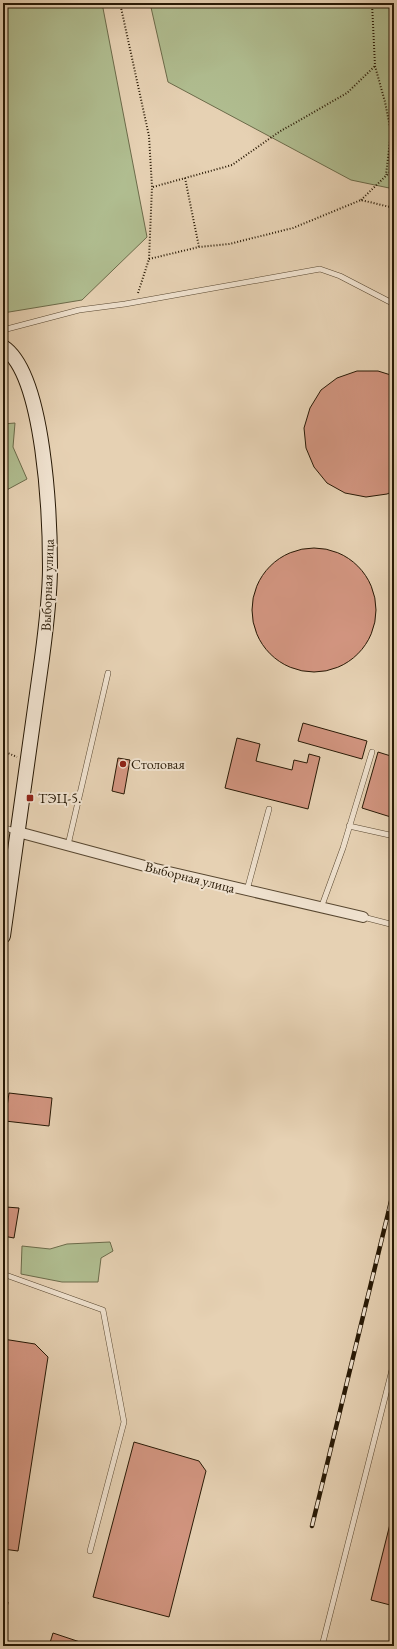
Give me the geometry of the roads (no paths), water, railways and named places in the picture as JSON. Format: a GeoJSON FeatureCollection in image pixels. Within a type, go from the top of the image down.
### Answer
{"type":"FeatureCollection","features":[{"type":"Feature","properties":{"kind":"main road","name":"Выборная улица"},"geometry":{"type":"LineString","coordinates":[[3,347],[17,360],[29,386],[39,428],[46,470],[50,567],[48,615],[3,936]]}},
{"type":"Feature","properties":{"kind":"street","name":"Выборная улица"},"geometry":{"type":"LineString","coordinates":[[18,832],[156,869],[363,917]]}},
{"type":"Feature","properties":{"kind":"lane"},"geometry":{"type":"LineString","coordinates":[[3,330],[79,310],[135,302],[320,269],[340,276],[394,304]]}},
{"type":"Feature","properties":{"kind":"lane"},"geometry":{"type":"LineString","coordinates":[[68,845],[108,673]]}},
{"type":"Feature","properties":{"kind":"lane"},"geometry":{"type":"LineString","coordinates":[[322,908],[372,752]]}},
{"type":"Feature","properties":{"kind":"lane"},"geometry":{"type":"LineString","coordinates":[[247,890],[269,809]]}},
{"type":"Feature","properties":{"kind":"lane"},"geometry":{"type":"LineString","coordinates":[[349,826],[394,836]]}},
{"type":"Feature","properties":{"kind":"lane"},"geometry":{"type":"LineString","coordinates":[[3,827],[18,832]]}},
{"type":"Feature","properties":{"kind":"lane"},"geometry":{"type":"LineString","coordinates":[[363,917],[394,925]]}},
{"type":"Feature","properties":{"kind":"lane"},"geometry":{"type":"LineString","coordinates":[[3,1274],[102,1310],[124,1422],[90,1551]]}},
{"type":"Feature","properties":{"kind":"lane"},"geometry":{"type":"LineString","coordinates":[[322,1646],[394,1362]]}},
{"type":"Feature","properties":{"kind":"railway"},"geometry":{"type":"LineString","coordinates":[[312,1526],[394,1189]]}},
{"type":"Feature","properties":{"kind":"place","name":"Столовая"},"geometry":{"type":"Point","coordinates":[123,764]}},
{"type":"Feature","properties":{"kind":"place","name":"ТЭЦ-5."},"geometry":{"type":"Point","coordinates":[30,798]}}]}
